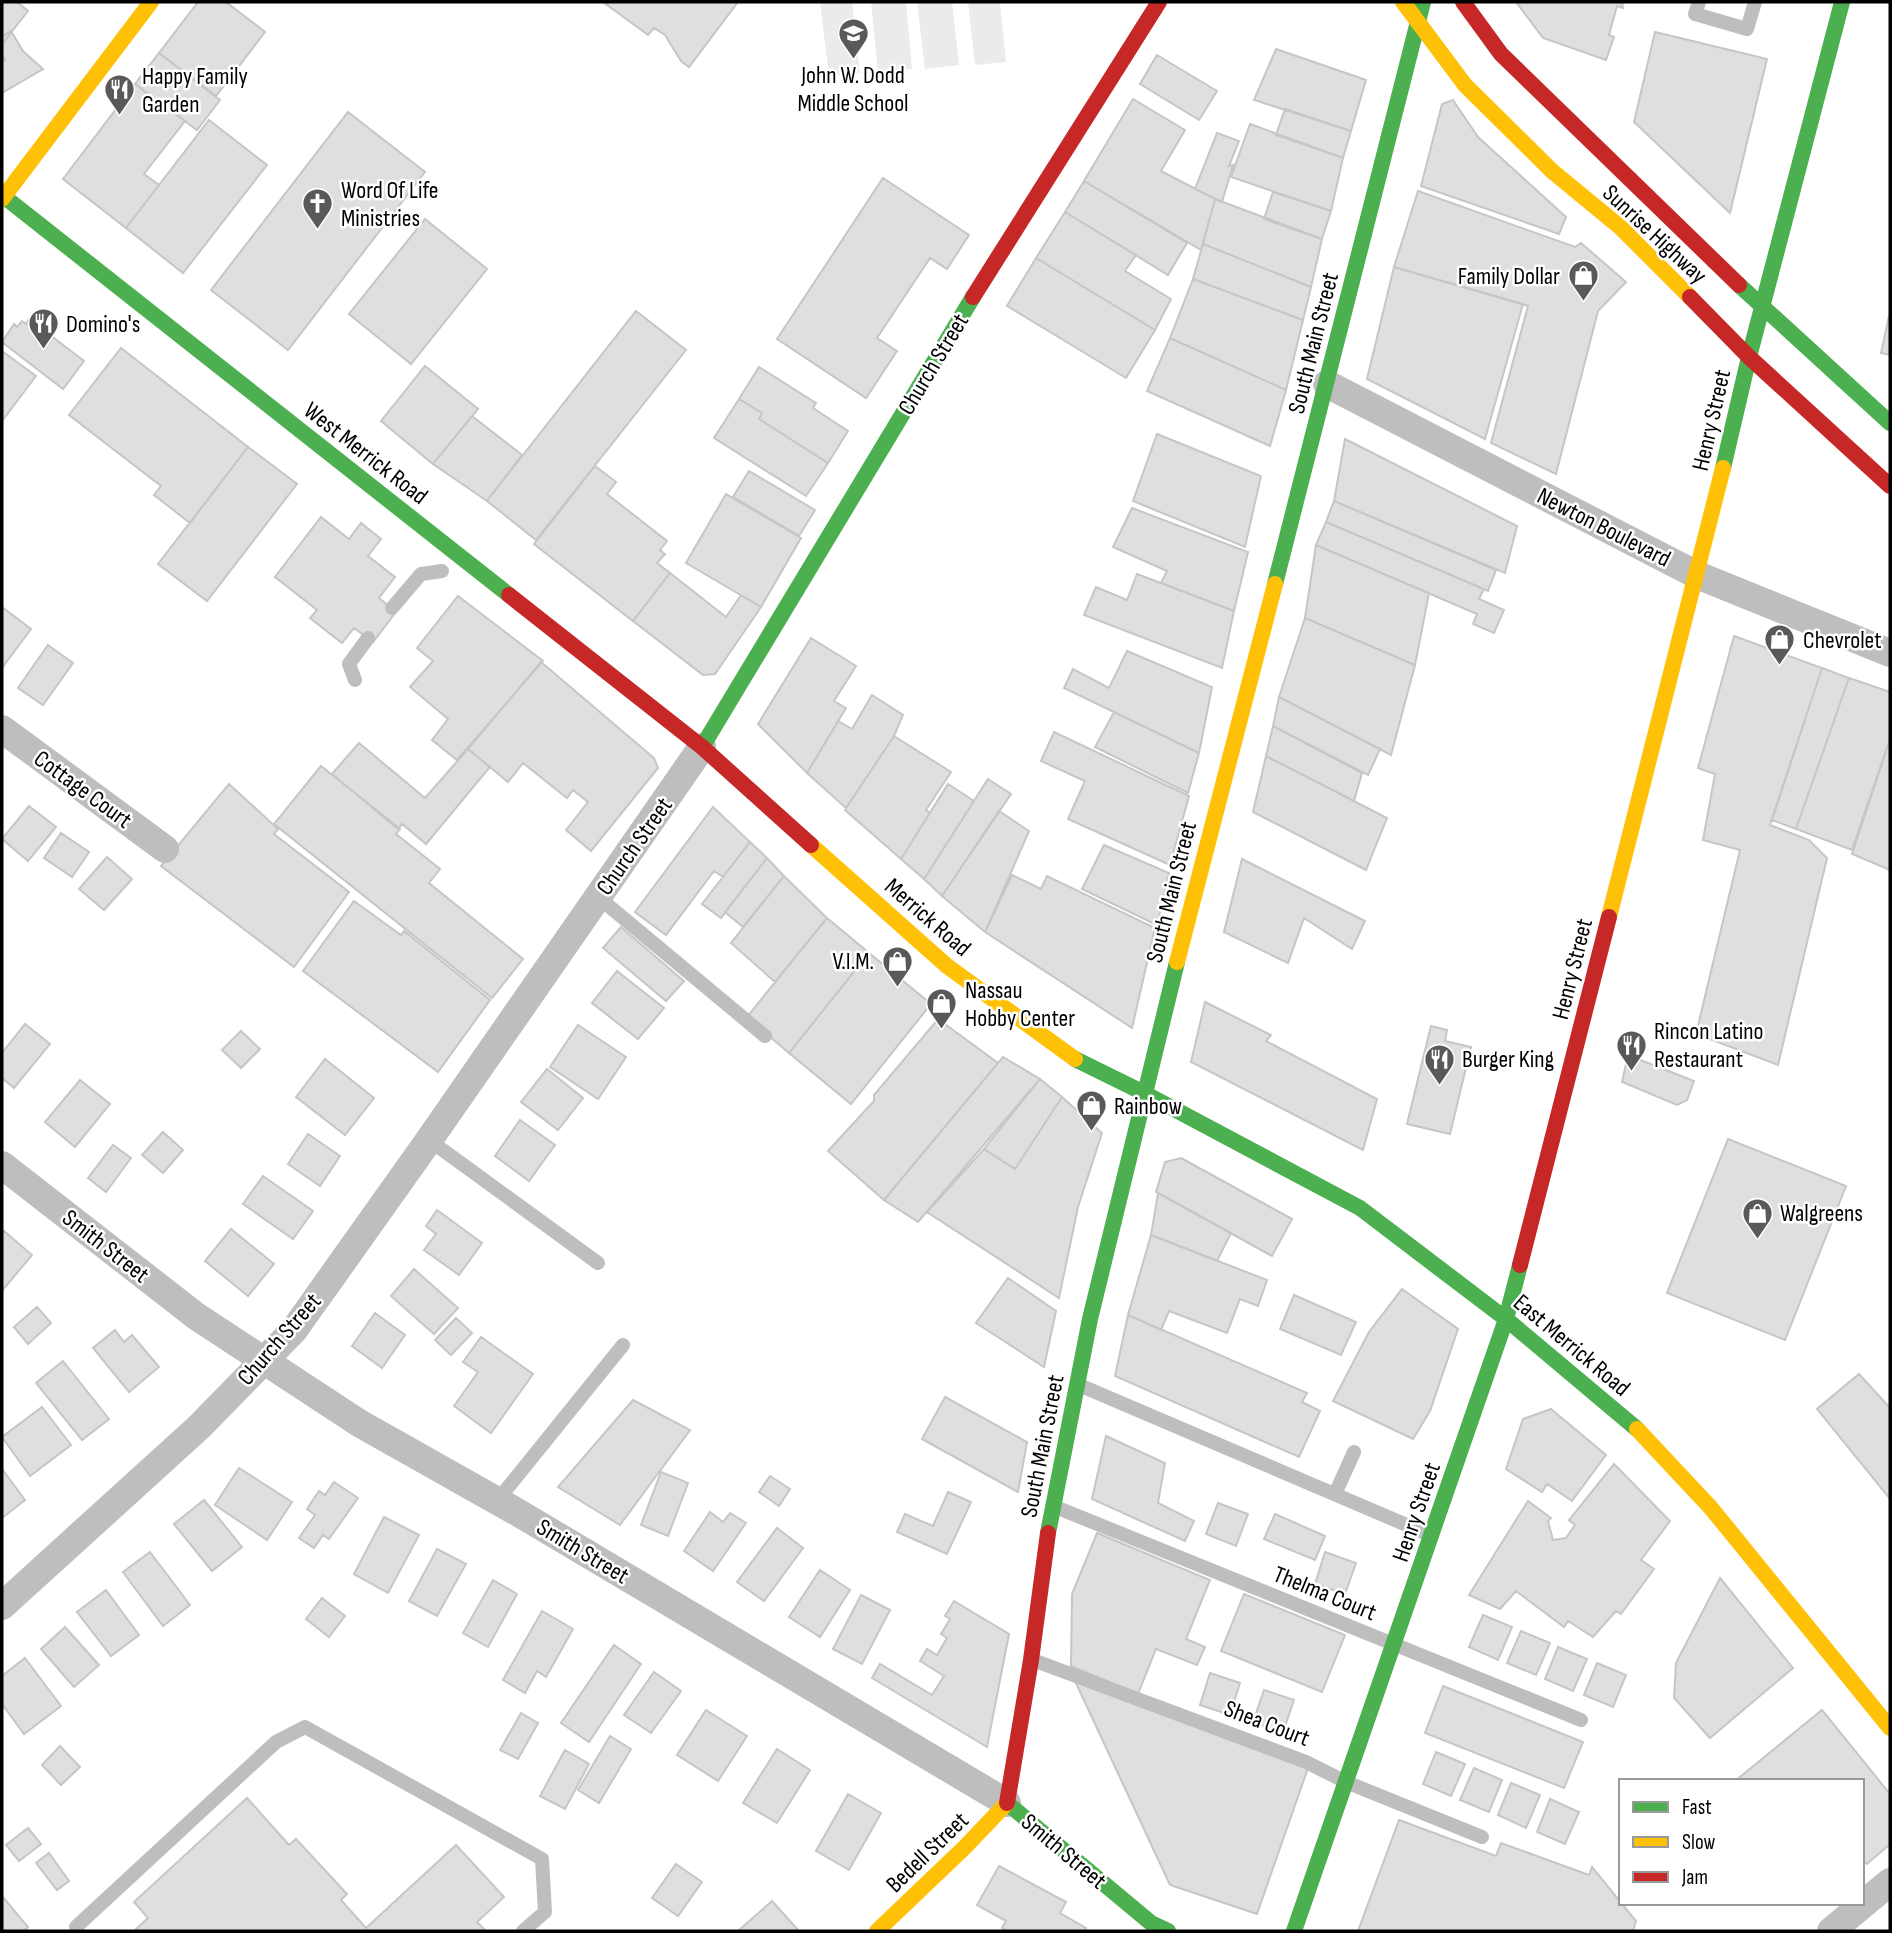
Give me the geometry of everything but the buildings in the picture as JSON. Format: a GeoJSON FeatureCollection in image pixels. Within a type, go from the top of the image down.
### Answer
{"type":"FeatureCollection","features":[{"type":"Feature","properties":{"kind":"main road"},"geometry":{"type":"LineString","coordinates":[[2,197],[151,2]]}},
{"type":"Feature","properties":{"kind":"main road","name":"Church Street"},"geometry":{"type":"LineString","coordinates":[[702,747],[960,318],[1159,2]]}},
{"type":"Feature","properties":{"kind":"main road","name":"Sunrise Highway"},"geometry":{"type":"LineString","coordinates":[[1403,2],[1465,85],[1484,104],[1552,171],[1620,227],[1749,357],[1890,486]]}},
{"type":"Feature","properties":{"kind":"main road","name":"South Main Street"},"geometry":{"type":"LineString","coordinates":[[1007,1803],[1031,1660],[1052,1506],[1077,1384],[1144,1093],[1423,2]]}},
{"type":"Feature","properties":{"kind":"main road","name":"Sunrise Highway"},"geometry":{"type":"LineString","coordinates":[[1463,2],[1502,54],[1762,307],[1890,423]]}},
{"type":"Feature","properties":{"kind":"main road","name":"Henry Street"},"geometry":{"type":"LineString","coordinates":[[1294,1931],[1506,1319],[1697,575],[1749,357],[1842,2]]}},
{"type":"Feature","properties":{"kind":"main road","name":"West Merrick Road"},"geometry":{"type":"LineString","coordinates":[[2,197],[702,747]]}},
{"type":"Feature","properties":{"kind":"main road","name":"Merrick Road"},"geometry":{"type":"LineString","coordinates":[[702,747],[947,966],[1075,1059],[1144,1093]]}},
{"type":"Feature","properties":{"kind":"main road","name":"East Merrick Road"},"geometry":{"type":"LineString","coordinates":[[1144,1093],[1360,1208],[1506,1319],[1630,1422],[1711,1508],[1890,1728]]}},
{"type":"Feature","properties":{"kind":"main road","name":"Bedell Street"},"geometry":{"type":"LineString","coordinates":[[877,1931],[964,1849],[1007,1803]]}},
{"type":"Feature","properties":{"kind":"main road","name":"Smith Street"},"geometry":{"type":"LineString","coordinates":[[1007,1803],[1151,1923],[1168,1931]]}},
{"type":"Feature","properties":{"kind":"street","name":"Newton Boulevard"},"geometry":{"type":"LineString","coordinates":[[1326,384],[1697,575],[1890,653]]}},
{"type":"Feature","properties":{"kind":"street","name":"Cottage Court"},"geometry":{"type":"LineString","coordinates":[[2,729],[165,849]]}},
{"type":"Feature","properties":{"kind":"street","name":"Church Street"},"geometry":{"type":"LineString","coordinates":[[2,1606],[200,1427],[294,1329],[702,747]]}},
{"type":"Feature","properties":{"kind":"street","name":"Smith Street"},"geometry":{"type":"LineString","coordinates":[[2,1166],[196,1316],[359,1423],[497,1501],[1007,1803]]}},
{"type":"Feature","properties":{"kind":"street"},"geometry":{"type":"LineString","coordinates":[[1864,1904],[1890,1882]]}},
{"type":"Feature","properties":{"kind":"street"},"geometry":{"type":"LineString","coordinates":[[1831,1931],[1862,1905]]}},
{"type":"Feature","properties":{"kind":"lane"},"geometry":{"type":"LineString","coordinates":[[1699,2],[1695,13],[1747,29],[1755,2]]}},
{"type":"Feature","properties":{"kind":"lane"},"geometry":{"type":"LineString","coordinates":[[392,608],[421,574],[442,571]]}},
{"type":"Feature","properties":{"kind":"lane"},"geometry":{"type":"LineString","coordinates":[[355,680],[349,664],[368,638]]}},
{"type":"Feature","properties":{"kind":"lane"},"geometry":{"type":"LineString","coordinates":[[598,897],[765,1036]]}},
{"type":"Feature","properties":{"kind":"lane"},"geometry":{"type":"LineString","coordinates":[[429,1140],[598,1263]]}},
{"type":"Feature","properties":{"kind":"lane"},"geometry":{"type":"LineString","coordinates":[[497,1501],[623,1345]]}},
{"type":"Feature","properties":{"kind":"lane"},"geometry":{"type":"LineString","coordinates":[[1077,1384],[1432,1536]]}},
{"type":"Feature","properties":{"kind":"lane"},"geometry":{"type":"LineString","coordinates":[[1335,1494],[1354,1452]]}},
{"type":"Feature","properties":{"kind":"lane","name":"Thelma Court"},"geometry":{"type":"LineString","coordinates":[[1052,1506],[1581,1720]]}},
{"type":"Feature","properties":{"kind":"lane","name":"Shea Court"},"geometry":{"type":"LineString","coordinates":[[1031,1660],[1307,1762],[1346,1783],[1482,1837]]}},
{"type":"Feature","properties":{"kind":"lane"},"geometry":{"type":"LineString","coordinates":[[76,1930],[276,1742],[305,1727],[542,1859],[545,1912],[523,1931]]}},
{"type":"Feature","properties":{"kind":"shaded area"},"geometry":{"type":"Polygon","coordinates":[[[820,2],[852,2],[860,73],[829,76],[820,2]]]}},
{"type":"Feature","properties":{"kind":"shaded area"},"geometry":{"type":"Polygon","coordinates":[[[871,2],[906,2],[912,69],[878,72],[871,2]]]}},
{"type":"Feature","properties":{"kind":"shaded area"},"geometry":{"type":"Polygon","coordinates":[[[917,2],[952,2],[959,65],[925,69],[917,2]]]}},
{"type":"Feature","properties":{"kind":"shaded area"},"geometry":{"type":"Polygon","coordinates":[[[968,2],[1000,2],[1006,62],[975,65],[968,2]]]}},
{"type":"Feature","properties":{"kind":"traffic: fast"},"geometry":{"type":"LineString","coordinates":[[1275,584],[1423,2]]}},
{"type":"Feature","properties":{"kind":"traffic: fast"},"geometry":{"type":"LineString","coordinates":[[1723,468],[1749,357],[1842,2]]}},
{"type":"Feature","properties":{"kind":"traffic: fast"},"geometry":{"type":"LineString","coordinates":[[2,195],[509,595]]}},
{"type":"Feature","properties":{"kind":"traffic: fast"},"geometry":{"type":"LineString","coordinates":[[1739,285],[1890,423]]}},
{"type":"Feature","properties":{"kind":"traffic: fast"},"geometry":{"type":"LineString","coordinates":[[702,747],[973,297]]}},
{"type":"Feature","properties":{"kind":"traffic: fast"},"geometry":{"type":"LineString","coordinates":[[1048,1533],[1090,1319],[1177,962]]}},
{"type":"Feature","properties":{"kind":"traffic: fast"},"geometry":{"type":"LineString","coordinates":[[1075,1059],[1360,1208],[1506,1319],[1637,1429]]}},
{"type":"Feature","properties":{"kind":"traffic: fast"},"geometry":{"type":"LineString","coordinates":[[1294,1931],[1506,1319],[1520,1265]]}},
{"type":"Feature","properties":{"kind":"traffic: fast"},"geometry":{"type":"LineString","coordinates":[[1007,1803],[1151,1923],[1168,1931]]}},
{"type":"Feature","properties":{"kind":"traffic: slow"},"geometry":{"type":"LineString","coordinates":[[2,199],[151,2]]}},
{"type":"Feature","properties":{"kind":"traffic: slow"},"geometry":{"type":"LineString","coordinates":[[1403,2],[1465,85],[1552,171],[1620,227],[1690,297]]}},
{"type":"Feature","properties":{"kind":"traffic: slow"},"geometry":{"type":"LineString","coordinates":[[1609,917],[1723,468]]}},
{"type":"Feature","properties":{"kind":"traffic: slow"},"geometry":{"type":"LineString","coordinates":[[1177,962],[1275,584]]}},
{"type":"Feature","properties":{"kind":"traffic: slow"},"geometry":{"type":"LineString","coordinates":[[811,845],[947,966],[1075,1059]]}},
{"type":"Feature","properties":{"kind":"traffic: slow"},"geometry":{"type":"LineString","coordinates":[[1637,1429],[1711,1508],[1890,1728]]}},
{"type":"Feature","properties":{"kind":"traffic: slow"},"geometry":{"type":"LineString","coordinates":[[877,1931],[1007,1803]]}},
{"type":"Feature","properties":{"kind":"traffic: jam"},"geometry":{"type":"LineString","coordinates":[[973,297],[1159,2]]}},
{"type":"Feature","properties":{"kind":"traffic: jam"},"geometry":{"type":"LineString","coordinates":[[1463,2],[1501,54],[1739,285]]}},
{"type":"Feature","properties":{"kind":"traffic: jam"},"geometry":{"type":"LineString","coordinates":[[1690,297],[1749,357],[1890,486]]}},
{"type":"Feature","properties":{"kind":"traffic: jam"},"geometry":{"type":"LineString","coordinates":[[509,595],[702,747],[811,845]]}},
{"type":"Feature","properties":{"kind":"traffic: jam"},"geometry":{"type":"LineString","coordinates":[[1520,1265],[1609,917]]}},
{"type":"Feature","properties":{"kind":"traffic: jam"},"geometry":{"type":"LineString","coordinates":[[1007,1803],[1031,1660],[1048,1533]]}},
{"type":"Feature","properties":{"kind":"place","name":"John W. Dodd Middle School"},"geometry":{"type":"Point","coordinates":[853,60]}},
{"type":"Feature","properties":{"kind":"place","name":"Happy Family Garden"},"geometry":{"type":"Point","coordinates":[119,117]}},
{"type":"Feature","properties":{"kind":"place","name":"Word Of Life Ministries"},"geometry":{"type":"Point","coordinates":[318,231]}},
{"type":"Feature","properties":{"kind":"place","name":"Family Dollar"},"geometry":{"type":"Point","coordinates":[1583,303]}},
{"type":"Feature","properties":{"kind":"place","name":"Domino's"},"geometry":{"type":"Point","coordinates":[43,351]}},
{"type":"Feature","properties":{"kind":"place","name":"Chevrolet"},"geometry":{"type":"Point","coordinates":[1780,667]}},
{"type":"Feature","properties":{"kind":"place","name":"V.I.M."},"geometry":{"type":"Point","coordinates":[897,988]}},
{"type":"Feature","properties":{"kind":"place","name":"Nassau Hobby Center"},"geometry":{"type":"Point","coordinates":[942,1031]}},
{"type":"Feature","properties":{"kind":"place","name":"Rincon Latino Restaurant"},"geometry":{"type":"Point","coordinates":[1631,1072]}},
{"type":"Feature","properties":{"kind":"place","name":"Burger King"},"geometry":{"type":"Point","coordinates":[1439,1086]}},
{"type":"Feature","properties":{"kind":"place","name":"Rainbow"},"geometry":{"type":"Point","coordinates":[1091,1133]}},
{"type":"Feature","properties":{"kind":"place","name":"Walgreens"},"geometry":{"type":"Point","coordinates":[1757,1240]}}]}
